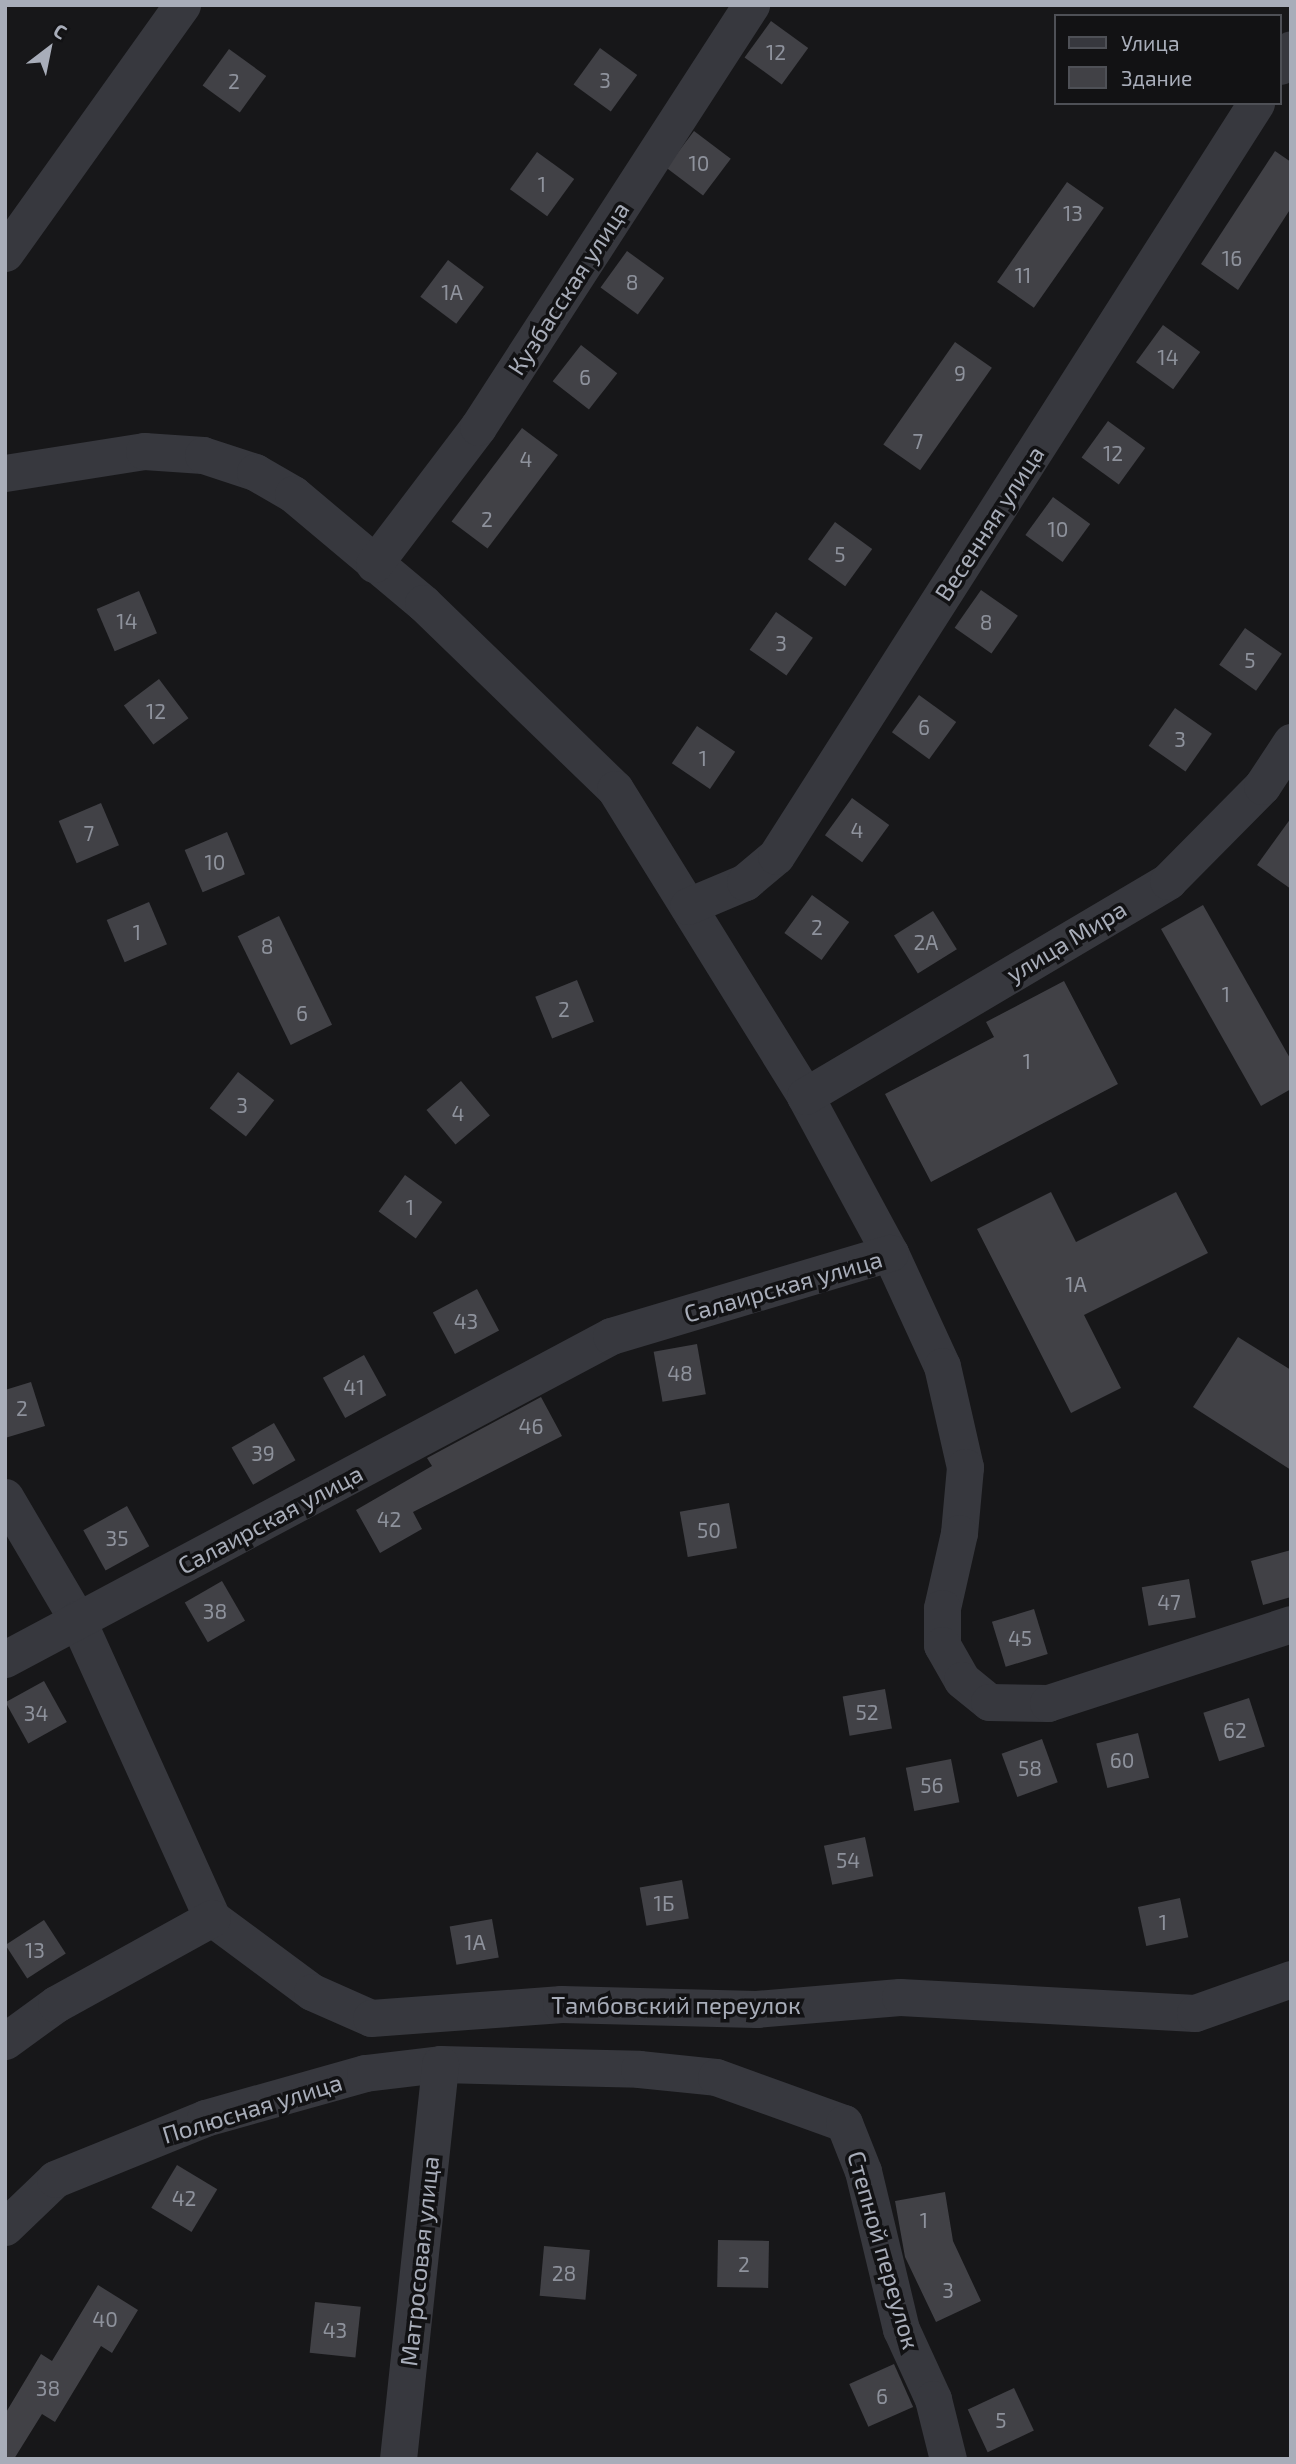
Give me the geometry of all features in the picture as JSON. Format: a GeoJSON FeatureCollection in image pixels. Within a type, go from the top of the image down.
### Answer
{"type":"FeatureCollection","features":[{"type":"Feature","properties":{"kind":"street"},"geometry":{"type":"LineString","coordinates":[[5,253],[182,5]]}},
{"type":"Feature","properties":{"kind":"street","name":"Кузбасская улица"},"geometry":{"type":"LineString","coordinates":[[374,564],[478,427],[751,5]]}},
{"type":"Feature","properties":{"kind":"street","name":"Весенняя улица"},"geometry":{"type":"LineString","coordinates":[[688,906],[745,882],[776,856],[1255,105]]}},
{"type":"Feature","properties":{"kind":"street"},"geometry":{"type":"LineString","coordinates":[[5,473],[100,455],[203,455],[254,472],[293,494],[525,696],[615,789],[805,1096],[890,1253]]}},
{"type":"Feature","properties":{"kind":"street","name":"улица Мира"},"geometry":{"type":"LineString","coordinates":[[805,1096],[1168,881],[1262,786],[1291,742]]}},
{"type":"Feature","properties":{"kind":"street","name":"Салаирская улица"},"geometry":{"type":"LineString","coordinates":[[5,1658],[611,1336],[890,1253],[942,1366],[965,1467],[959,1533],[942,1608],[942,1645],[962,1680],[989,1702],[1048,1703],[1291,1624]]}},
{"type":"Feature","properties":{"kind":"street"},"geometry":{"type":"LineString","coordinates":[[5,1497],[77,1619],[212,1918],[56,2004],[5,2041]]}},
{"type":"Feature","properties":{"kind":"street","name":"Тамбовский переулок"},"geometry":{"type":"LineString","coordinates":[[212,1918],[312,1992],[371,2018],[561,2004],[756,2009],[900,1997],[1195,2013],[1291,1979]]}},
{"type":"Feature","properties":{"kind":"street","name":"Полюсная улица"},"geometry":{"type":"LineString","coordinates":[[5,2227],[55,2179],[205,2118],[365,2073],[440,2064],[639,2069],[716,2077],[844,2123]]}},
{"type":"Feature","properties":{"kind":"street","name":"Матросовая улица"},"geometry":{"type":"LineString","coordinates":[[398,2459],[440,2064]]}},
{"type":"Feature","properties":{"kind":"street","name":"Степной переулок"},"geometry":{"type":"LineString","coordinates":[[844,2123],[863,2171],[901,2329],[933,2399],[948,2459]]}},
{"type":"Feature","properties":{"kind":"building"},"geometry":{"type":"Polygon","coordinates":[[[771,21],[808,48],[782,84],[745,57],[771,21]]]}},
{"type":"Feature","properties":{"kind":"building"},"geometry":{"type":"Polygon","coordinates":[[[600,48],[637,75],[611,111],[574,84],[600,48]]]}},
{"type":"Feature","properties":{"kind":"building"},"geometry":{"type":"Polygon","coordinates":[[[229,49],[266,76],[240,112],[203,85],[229,49]]]}},
{"type":"Feature","properties":{"kind":"building"},"geometry":{"type":"Polygon","coordinates":[[[694,131],[731,159],[703,195],[666,168],[694,131]]]}},
{"type":"Feature","properties":{"kind":"building"},"geometry":{"type":"Polygon","coordinates":[[[1275,151],[1291,162],[1291,208],[1238,290],[1201,264],[1275,151]]]}},
{"type":"Feature","properties":{"kind":"building"},"geometry":{"type":"Polygon","coordinates":[[[537,152],[574,179],[547,216],[510,189],[537,152]]]}},
{"type":"Feature","properties":{"kind":"building"},"geometry":{"type":"Polygon","coordinates":[[[1067,182],[1104,208],[1034,308],[997,282],[1067,182]]]}},
{"type":"Feature","properties":{"kind":"building"},"geometry":{"type":"Polygon","coordinates":[[[627,251],[664,278],[638,314],[601,287],[627,251]]]}},
{"type":"Feature","properties":{"kind":"building"},"geometry":{"type":"Polygon","coordinates":[[[448,260],[484,287],[456,324],[420,297],[448,260]]]}},
{"type":"Feature","properties":{"kind":"building"},"geometry":{"type":"Polygon","coordinates":[[[1163,325],[1200,352],[1173,389],[1136,362],[1163,325]]]}},
{"type":"Feature","properties":{"kind":"building"},"geometry":{"type":"Polygon","coordinates":[[[955,342],[992,368],[920,470],[883,444],[955,342]]]}},
{"type":"Feature","properties":{"kind":"building"},"geometry":{"type":"Polygon","coordinates":[[[581,345],[617,373],[589,410],[553,381],[581,345]]]}},
{"type":"Feature","properties":{"kind":"building"},"geometry":{"type":"Polygon","coordinates":[[[1108,421],[1145,448],[1119,484],[1082,457],[1108,421]]]}},
{"type":"Feature","properties":{"kind":"building"},"geometry":{"type":"Polygon","coordinates":[[[522,428],[558,455],[488,549],[452,521],[522,428]]]}},
{"type":"Feature","properties":{"kind":"building"},"geometry":{"type":"Polygon","coordinates":[[[1053,497],[1090,524],[1063,562],[1025,535],[1053,497]]]}},
{"type":"Feature","properties":{"kind":"building"},"geometry":{"type":"Polygon","coordinates":[[[835,522],[872,549],[845,586],[808,559],[835,522]]]}},
{"type":"Feature","properties":{"kind":"building"},"geometry":{"type":"Polygon","coordinates":[[[981,590],[1018,616],[991,653],[955,628],[981,590]]]}},
{"type":"Feature","properties":{"kind":"building"},"geometry":{"type":"Polygon","coordinates":[[[139,591],[157,633],[115,651],[97,609],[139,591]]]}},
{"type":"Feature","properties":{"kind":"building"},"geometry":{"type":"Polygon","coordinates":[[[776,612],[813,638],[786,675],[750,650],[776,612]]]}},
{"type":"Feature","properties":{"kind":"building"},"geometry":{"type":"Polygon","coordinates":[[[1245,628],[1282,654],[1256,691],[1219,665],[1245,628]]]}},
{"type":"Feature","properties":{"kind":"building"},"geometry":{"type":"Polygon","coordinates":[[[159,679],[188,718],[153,745],[124,705],[159,679]]]}},
{"type":"Feature","properties":{"kind":"building"},"geometry":{"type":"Polygon","coordinates":[[[919,695],[956,722],[929,759],[892,732],[919,695]]]}},
{"type":"Feature","properties":{"kind":"building"},"geometry":{"type":"Polygon","coordinates":[[[1175,708],[1212,734],[1185,771],[1149,746],[1175,708]]]}},
{"type":"Feature","properties":{"kind":"building"},"geometry":{"type":"Polygon","coordinates":[[[697,726],[735,752],[710,789],[672,763],[697,726]]]}},
{"type":"Feature","properties":{"kind":"building"},"geometry":{"type":"Polygon","coordinates":[[[852,798],[889,825],[862,862],[825,835],[852,798]]]}},
{"type":"Feature","properties":{"kind":"building"},"geometry":{"type":"Polygon","coordinates":[[[101,803],[119,845],[77,863],[59,821],[101,803]]]}},
{"type":"Feature","properties":{"kind":"building"},"geometry":{"type":"Polygon","coordinates":[[[1291,818],[1291,889],[1257,865],[1291,818]]]}},
{"type":"Feature","properties":{"kind":"building"},"geometry":{"type":"Polygon","coordinates":[[[227,832],[245,874],[203,892],[185,850],[227,832]]]}},
{"type":"Feature","properties":{"kind":"building"},"geometry":{"type":"Polygon","coordinates":[[[812,895],[849,922],[822,960],[784,933],[812,895]]]}},
{"type":"Feature","properties":{"kind":"building"},"geometry":{"type":"Polygon","coordinates":[[[149,902],[167,944],[125,962],[107,920],[149,902]]]}},
{"type":"Feature","properties":{"kind":"building"},"geometry":{"type":"Polygon","coordinates":[[[1203,905],[1291,1060],[1291,1089],[1261,1106],[1161,929],[1203,905]]]}},
{"type":"Feature","properties":{"kind":"building"},"geometry":{"type":"Polygon","coordinates":[[[933,911],[957,949],[918,974],[894,935],[933,911]]]}},
{"type":"Feature","properties":{"kind":"building"},"geometry":{"type":"Polygon","coordinates":[[[279,916],[332,1025],[291,1045],[238,936],[279,916]]]}},
{"type":"Feature","properties":{"kind":"building"},"geometry":{"type":"Polygon","coordinates":[[[577,980],[594,1022],[552,1039],[535,997],[577,980]]]}},
{"type":"Feature","properties":{"kind":"building"},"geometry":{"type":"Polygon","coordinates":[[[1064,981],[1118,1084],[931,1182],[885,1094],[994,1037],[986,1022],[1064,981]]]}},
{"type":"Feature","properties":{"kind":"building"},"geometry":{"type":"Polygon","coordinates":[[[238,1072],[274,1100],[246,1137],[210,1108],[238,1072]]]}},
{"type":"Feature","properties":{"kind":"building"},"geometry":{"type":"Polygon","coordinates":[[[461,1081],[490,1115],[455,1144],[427,1110],[461,1081]]]}},
{"type":"Feature","properties":{"kind":"building"},"geometry":{"type":"Polygon","coordinates":[[[405,1175],[442,1202],[416,1238],[379,1211],[405,1175]]]}},
{"type":"Feature","properties":{"kind":"building"},"geometry":{"type":"Polygon","coordinates":[[[1051,1192],[1076,1242],[1176,1192],[1208,1253],[1084,1315],[1121,1388],[1071,1413],[977,1229],[1051,1192]]]}},
{"type":"Feature","properties":{"kind":"building"},"geometry":{"type":"Polygon","coordinates":[[[477,1289],[499,1330],[455,1354],[433,1312],[477,1289]]]}},
{"type":"Feature","properties":{"kind":"building"},"geometry":{"type":"Polygon","coordinates":[[[1238,1337],[1291,1370],[1291,1470],[1193,1407],[1238,1337]]]}},
{"type":"Feature","properties":{"kind":"building"},"geometry":{"type":"Polygon","coordinates":[[[697,1344],[706,1394],[663,1402],[654,1352],[697,1344]]]}},
{"type":"Feature","properties":{"kind":"building"},"geometry":{"type":"Polygon","coordinates":[[[364,1355],[386,1395],[345,1418],[323,1378],[364,1355]]]}},
{"type":"Feature","properties":{"kind":"building"},"geometry":{"type":"Polygon","coordinates":[[[31,1382],[45,1426],[5,1438],[5,1390],[31,1382]]]}},
{"type":"Feature","properties":{"kind":"building"},"geometry":{"type":"Polygon","coordinates":[[[541,1397],[562,1436],[413,1512],[422,1529],[380,1553],[356,1510],[432,1466],[427,1458],[541,1397]]]}},
{"type":"Feature","properties":{"kind":"building"},"geometry":{"type":"Polygon","coordinates":[[[274,1423],[296,1460],[253,1485],[232,1448],[274,1423]]]}},
{"type":"Feature","properties":{"kind":"building"},"geometry":{"type":"Polygon","coordinates":[[[729,1503],[737,1548],[688,1557],[680,1512],[729,1503]]]}},
{"type":"Feature","properties":{"kind":"building"},"geometry":{"type":"Polygon","coordinates":[[[127,1506],[149,1546],[106,1570],[83,1530],[127,1506]]]}},
{"type":"Feature","properties":{"kind":"building"},"geometry":{"type":"Polygon","coordinates":[[[1291,1550],[1291,1597],[1263,1605],[1251,1561],[1291,1550]]]}},
{"type":"Feature","properties":{"kind":"building"},"geometry":{"type":"Polygon","coordinates":[[[1189,1579],[1196,1617],[1149,1626],[1142,1587],[1189,1579]]]}},
{"type":"Feature","properties":{"kind":"building"},"geometry":{"type":"Polygon","coordinates":[[[222,1581],[245,1621],[208,1642],[185,1602],[222,1581]]]}},
{"type":"Feature","properties":{"kind":"building"},"geometry":{"type":"Polygon","coordinates":[[[1034,1609],[1048,1654],[1006,1667],[992,1622],[1034,1609]]]}},
{"type":"Feature","properties":{"kind":"building"},"geometry":{"type":"Polygon","coordinates":[[[44,1681],[67,1722],[28,1743],[6,1702],[44,1681]]]}},
{"type":"Feature","properties":{"kind":"building"},"geometry":{"type":"Polygon","coordinates":[[[885,1689],[892,1728],[850,1736],[843,1696],[885,1689]]]}},
{"type":"Feature","properties":{"kind":"building"},"geometry":{"type":"Polygon","coordinates":[[[1249,1698],[1265,1747],[1219,1761],[1203,1713],[1249,1698]]]}},
{"type":"Feature","properties":{"kind":"building"},"geometry":{"type":"Polygon","coordinates":[[[1138,1733],[1149,1778],[1107,1788],[1096,1743],[1138,1733]]]}},
{"type":"Feature","properties":{"kind":"building"},"geometry":{"type":"Polygon","coordinates":[[[1042,1739],[1058,1782],[1017,1797],[1002,1754],[1042,1739]]]}},
{"type":"Feature","properties":{"kind":"building"},"geometry":{"type":"Polygon","coordinates":[[[951,1759],[959,1802],[914,1811],[906,1768],[951,1759]]]}},
{"type":"Feature","properties":{"kind":"building"},"geometry":{"type":"Polygon","coordinates":[[[865,1837],[873,1876],[832,1885],[824,1846],[865,1837]]]}},
{"type":"Feature","properties":{"kind":"building"},"geometry":{"type":"Polygon","coordinates":[[[682,1880],[689,1918],[646,1926],[640,1887],[682,1880]]]}},
{"type":"Feature","properties":{"kind":"building"},"geometry":{"type":"Polygon","coordinates":[[[1180,1898],[1188,1937],[1146,1946],[1138,1907],[1180,1898]]]}},
{"type":"Feature","properties":{"kind":"building"},"geometry":{"type":"Polygon","coordinates":[[[492,1919],[499,1957],[456,1965],[450,1926],[492,1919]]]}},
{"type":"Feature","properties":{"kind":"building"},"geometry":{"type":"Polygon","coordinates":[[[44,1920],[66,1954],[27,1979],[5,1945],[44,1920]]]}},
{"type":"Feature","properties":{"kind":"building"},"geometry":{"type":"Polygon","coordinates":[[[177,2165],[217,2189],[192,2232],[151,2208],[177,2165]]]}},
{"type":"Feature","properties":{"kind":"building"},"geometry":{"type":"Polygon","coordinates":[[[945,2192],[953,2241],[981,2301],[936,2322],[905,2257],[895,2201],[945,2192]]]}},
{"type":"Feature","properties":{"kind":"building"},"geometry":{"type":"Polygon","coordinates":[[[718,2240],[769,2241],[768,2288],[717,2287],[718,2240]]]}},
{"type":"Feature","properties":{"kind":"building"},"geometry":{"type":"Polygon","coordinates":[[[544,2246],[590,2250],[585,2300],[540,2296],[544,2246]]]}},
{"type":"Feature","properties":{"kind":"building"},"geometry":{"type":"Polygon","coordinates":[[[98,2285],[138,2310],[112,2353],[101,2346],[55,2422],[42,2414],[14,2459],[5,2459],[5,2414],[41,2354],[52,2361],[98,2285]]]}},
{"type":"Feature","properties":{"kind":"building"},"geometry":{"type":"Polygon","coordinates":[[[315,2302],[361,2307],[355,2358],[310,2353],[315,2302]]]}},
{"type":"Feature","properties":{"kind":"building"},"geometry":{"type":"Polygon","coordinates":[[[894,2364],[913,2407],[868,2427],[849,2384],[894,2364]]]}},
{"type":"Feature","properties":{"kind":"building"},"geometry":{"type":"Polygon","coordinates":[[[1014,2388],[1034,2431],[988,2452],[968,2410],[1014,2388]]]}}]}
